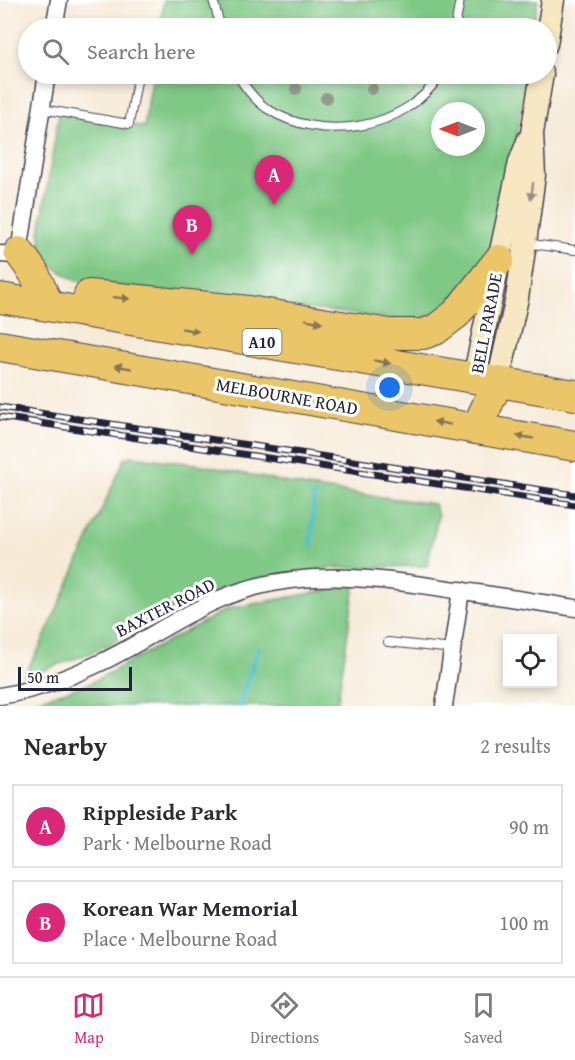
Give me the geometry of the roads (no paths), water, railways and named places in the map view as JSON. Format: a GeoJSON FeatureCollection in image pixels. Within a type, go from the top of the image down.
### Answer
{"type":"FeatureCollection","features":[{"type":"Feature","properties":{"kind":"highway"},"geometry":{"type":"LineString","coordinates":[[10,253],[32,269],[46,297]]}},
{"type":"Feature","properties":{"kind":"highway"},"geometry":{"type":"LineString","coordinates":[[0,283],[46,297],[261,312],[390,334],[423,334],[435,330],[456,314],[499,260]]}},
{"type":"Feature","properties":{"kind":"highway","name":"A10"},"geometry":{"type":"LineString","coordinates":[[0,298],[46,297],[486,380],[572,393]]}},
{"type":"Feature","properties":{"kind":"highway","name":"MELBOURNE ROAD"},"geometry":{"type":"LineString","coordinates":[[0,346],[575,446]]}},
{"type":"Feature","properties":{"kind":"highway","name":"BELL PARADE"},"geometry":{"type":"LineString","coordinates":[[476,429],[486,380]]}},
{"type":"Feature","properties":{"kind":"street"},"geometry":{"type":"LineString","coordinates":[[56,18],[59,0]]}},
{"type":"Feature","properties":{"kind":"street"},"geometry":{"type":"LineString","coordinates":[[550,18],[553,0]]}},
{"type":"Feature","properties":{"kind":"street"},"geometry":{"type":"LineString","coordinates":[[10,253],[46,84]]}},
{"type":"Feature","properties":{"kind":"street","name":"BELL PARADE"},"geometry":{"type":"LineString","coordinates":[[486,380],[499,260],[520,162],[532,132],[540,84]]}},
{"type":"Feature","properties":{"kind":"street","name":"BELL PARADE"},"geometry":{"type":"LineString","coordinates":[[486,380],[517,298],[534,175],[532,132]]}},
{"type":"Feature","properties":{"kind":"street","name":"BAXTER ROAD"},"geometry":{"type":"LineString","coordinates":[[0,696],[79,673],[222,597],[298,578],[346,576],[461,590],[575,608]]}},
{"type":"Feature","properties":{"kind":"street"},"geometry":{"type":"LineString","coordinates":[[444,706],[461,590]]}},
{"type":"Feature","properties":{"kind":"lane"},"geometry":{"type":"LineString","coordinates":[[213,0],[218,18]]}},
{"type":"Feature","properties":{"kind":"lane"},"geometry":{"type":"LineString","coordinates":[[456,18],[460,0]]}},
{"type":"Feature","properties":{"kind":"lane"},"geometry":{"type":"LineString","coordinates":[[42,109],[129,124],[136,84]]}},
{"type":"Feature","properties":{"kind":"lane"},"geometry":{"type":"LineString","coordinates":[[243,84],[249,93],[265,107],[284,117],[318,127],[340,128],[359,127],[400,112],[435,84]]}},
{"type":"Feature","properties":{"kind":"lane"},"geometry":{"type":"LineString","coordinates":[[525,243],[575,250]]}},
{"type":"Feature","properties":{"kind":"lane"},"geometry":{"type":"LineString","coordinates":[[388,642],[453,650]]}},
{"type":"Feature","properties":{"kind":"waterway"},"geometry":{"type":"LineString","coordinates":[[311,547],[314,495]]}},
{"type":"Feature","properties":{"kind":"waterway"},"geometry":{"type":"LineString","coordinates":[[239,706],[259,647]]}},
{"type":"Feature","properties":{"kind":"railway"},"geometry":{"type":"LineString","coordinates":[[0,407],[575,495]]}},
{"type":"Feature","properties":{"kind":"railway"},"geometry":{"type":"LineString","coordinates":[[0,417],[575,505]]}},
{"type":"Feature","properties":{"kind":"place","name":"Rippleside Park"},"geometry":{"type":"Point","coordinates":[274,205]}},
{"type":"Feature","properties":{"kind":"place","name":"Korean War Memorial"},"geometry":{"type":"Point","coordinates":[192,255]}}]}
